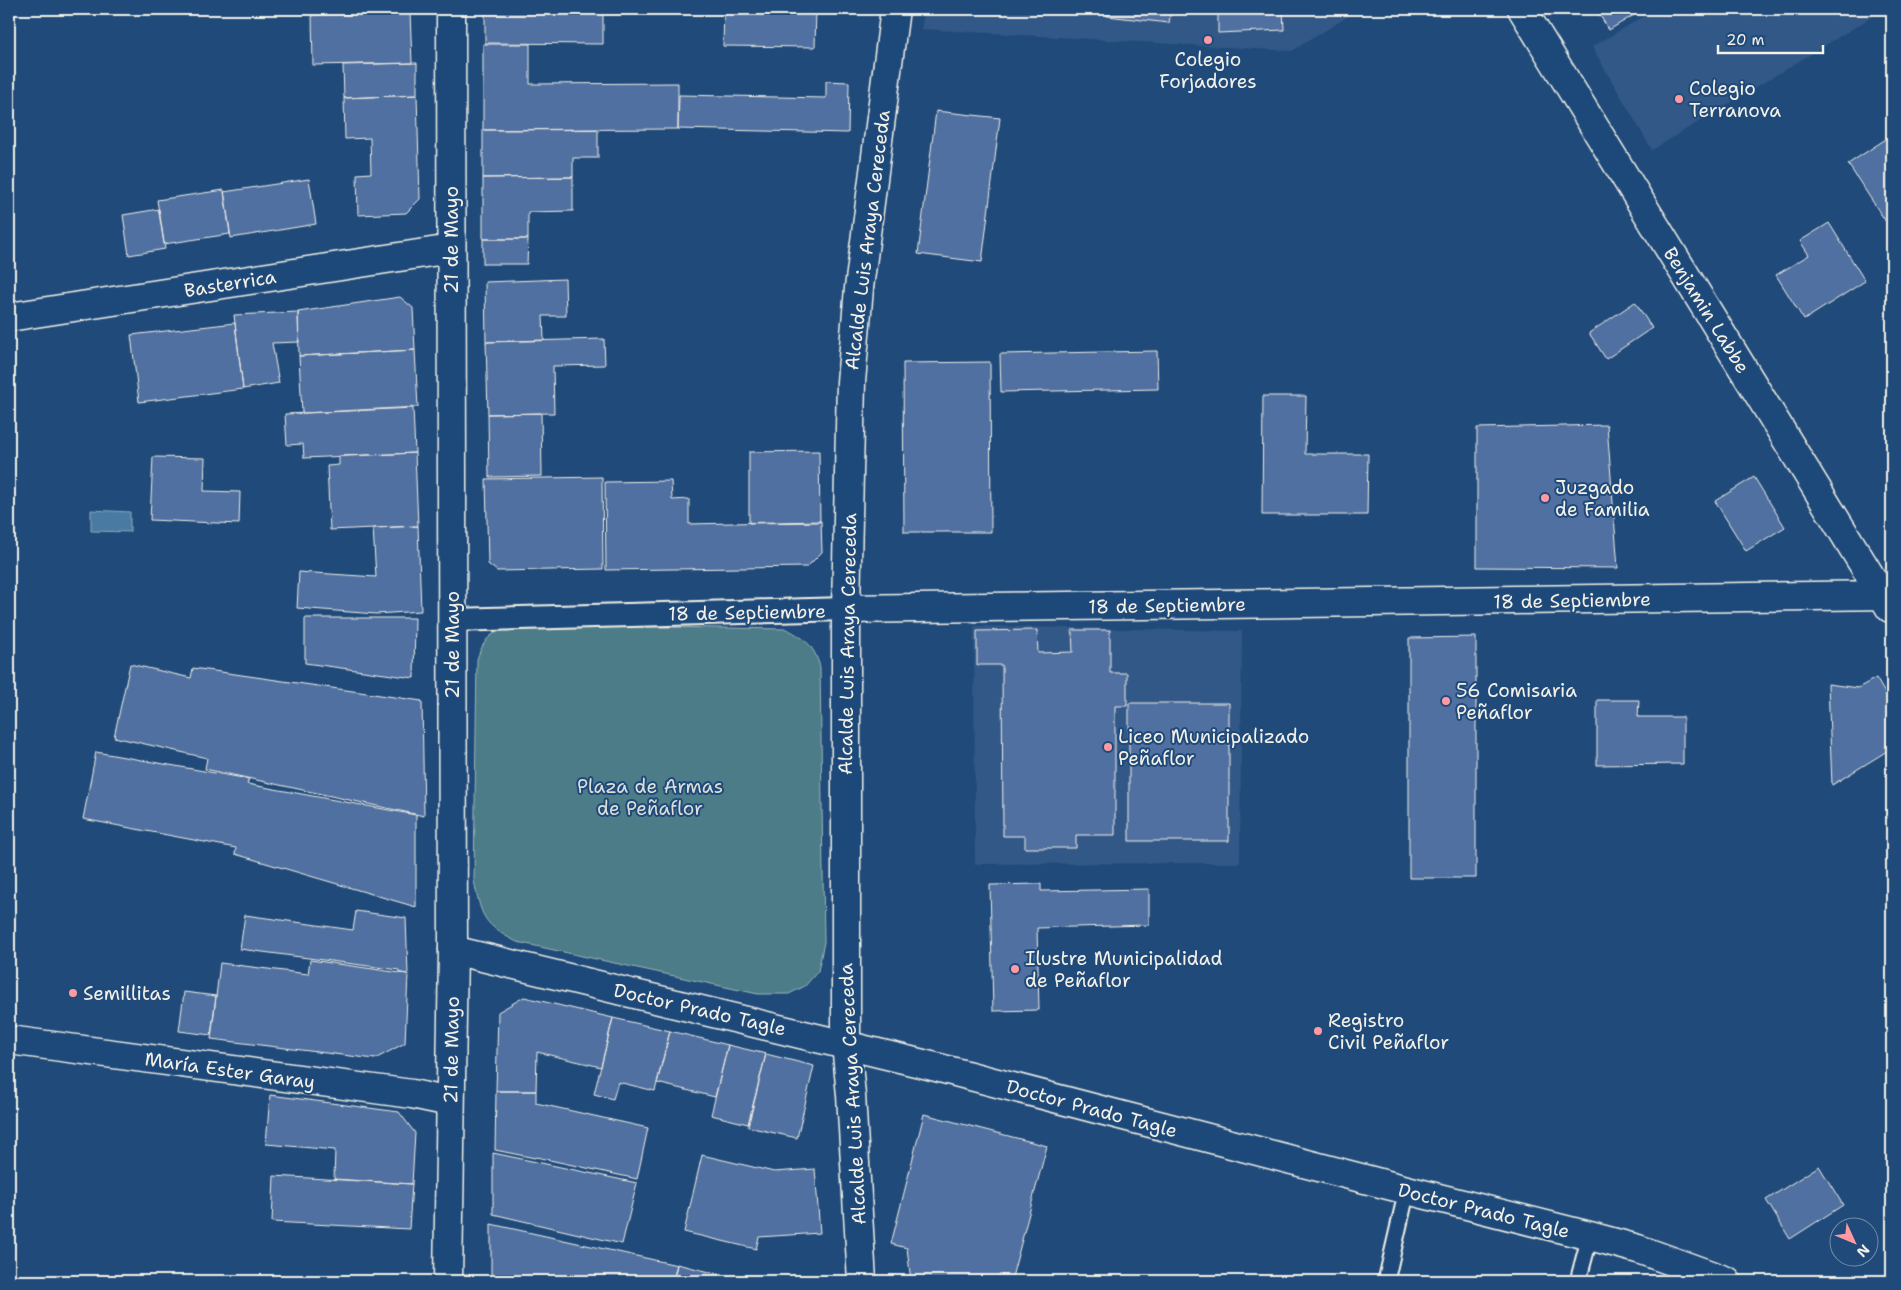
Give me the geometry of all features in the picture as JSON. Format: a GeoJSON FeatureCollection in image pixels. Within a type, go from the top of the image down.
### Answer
{"type":"FeatureCollection","features":[{"type":"Feature","properties":{"kind":"street","name":"21 de Mayo"},"geometry":{"type":"LineString","coordinates":[[448,1281],[453,950],[451,9]]}},
{"type":"Feature","properties":{"kind":"street","name":"Alcalde Luis Araya Cereceda"},"geometry":{"type":"LineString","coordinates":[[862,1281],[851,1095],[846,1044],[846,609],[851,382],[859,288],[895,9]]}},
{"type":"Feature","properties":{"kind":"street","name":"Benjamin Labbe"},"geometry":{"type":"LineString","coordinates":[[1532,12],[1889,601]]}},
{"type":"Feature","properties":{"kind":"street","name":"Basterrica"},"geometry":{"type":"LineString","coordinates":[[9,316],[451,249]]}},
{"type":"Feature","properties":{"kind":"street","name":"18 de Septiembre"},"geometry":{"type":"LineString","coordinates":[[452,620],[846,609],[1889,601]]}},
{"type":"Feature","properties":{"kind":"street","name":"Doctor Prado Tagle"},"geometry":{"type":"LineString","coordinates":[[453,950],[846,1044],[1590,1236],[1638,1249],[1727,1281]]}},
{"type":"Feature","properties":{"kind":"street","name":"María Ester Garay"},"geometry":{"type":"LineString","coordinates":[[9,1040],[412,1094],[450,1102]]}},
{"type":"Feature","properties":{"kind":"lane"},"geometry":{"type":"LineString","coordinates":[[1386,1281],[1407,1190]]}},
{"type":"Feature","properties":{"kind":"lane"},"geometry":{"type":"LineString","coordinates":[[1578,1281],[1590,1236]]}},
{"type":"Feature","properties":{"kind":"shaded area","name":"Colegio Forjadores"},"geometry":{"type":"Polygon","coordinates":[[[925,9],[1360,9],[1292,51],[921,29],[925,9]]]}},
{"type":"Feature","properties":{"kind":"shaded area","name":"Colegio Terranova"},"geometry":{"type":"Polygon","coordinates":[[[1656,9],[1885,9],[1652,150],[1592,47],[1656,9]]]}},
{"type":"Feature","properties":{"kind":"shaded area"},"geometry":{"type":"Polygon","coordinates":[[[91,510],[130,512],[130,532],[91,531],[91,510]]]}},
{"type":"Feature","properties":{"kind":"shaded area","name":"Liceo Municipalizado Peñaflor"},"geometry":{"type":"Polygon","coordinates":[[[974,626],[1242,631],[1240,863],[975,864],[974,626]]]}},
{"type":"Feature","properties":{"kind":"green space","name":"Plaza de Armas de Peñaflor"},"geometry":{"type":"Polygon","coordinates":[[[522,625],[787,629],[799,636],[812,648],[820,667],[824,942],[818,971],[805,986],[789,994],[758,994],[517,942],[497,930],[485,918],[474,880],[477,659],[484,643],[493,634],[522,625]]]}},
{"type":"Feature","properties":{"kind":"building"},"geometry":{"type":"Polygon","coordinates":[[[347,9],[410,9],[410,12],[348,14],[347,9]]]}},
{"type":"Feature","properties":{"kind":"building"},"geometry":{"type":"Polygon","coordinates":[[[485,9],[603,9],[603,44],[485,43],[485,9]]]}},
{"type":"Feature","properties":{"kind":"building"},"geometry":{"type":"Polygon","coordinates":[[[724,9],[816,9],[815,47],[723,46],[724,9]]]}},
{"type":"Feature","properties":{"kind":"building"},"geometry":{"type":"Polygon","coordinates":[[[1108,9],[1171,9],[1169,23],[1107,16],[1108,9]]]}},
{"type":"Feature","properties":{"kind":"building"},"geometry":{"type":"Polygon","coordinates":[[[1218,9],[1283,9],[1284,30],[1218,33],[1218,9]]]}},
{"type":"Feature","properties":{"kind":"building"},"geometry":{"type":"Polygon","coordinates":[[[1596,9],[1644,9],[1609,30],[1596,9]]]}},
{"type":"Feature","properties":{"kind":"building"},"geometry":{"type":"Polygon","coordinates":[[[410,12],[412,63],[313,65],[312,15],[410,12]]]}},
{"type":"Feature","properties":{"kind":"building"},"geometry":{"type":"Polygon","coordinates":[[[483,44],[530,44],[530,84],[678,83],[678,129],[483,130],[483,44]]]}},
{"type":"Feature","properties":{"kind":"building"},"geometry":{"type":"Polygon","coordinates":[[[417,63],[417,95],[344,98],[343,65],[417,63]]]}},
{"type":"Feature","properties":{"kind":"building"},"geometry":{"type":"Polygon","coordinates":[[[826,81],[849,82],[848,133],[678,129],[679,95],[826,98],[826,81]]]}},
{"type":"Feature","properties":{"kind":"building"},"geometry":{"type":"Polygon","coordinates":[[[417,95],[420,199],[406,213],[358,215],[357,174],[371,173],[370,138],[345,139],[344,98],[417,95]]]}},
{"type":"Feature","properties":{"kind":"building"},"geometry":{"type":"Polygon","coordinates":[[[936,111],[1000,118],[982,262],[918,254],[936,111]]]}},
{"type":"Feature","properties":{"kind":"building"},"geometry":{"type":"Polygon","coordinates":[[[598,129],[598,158],[573,158],[573,177],[483,178],[483,130],[598,129]]]}},
{"type":"Feature","properties":{"kind":"building"},"geometry":{"type":"Polygon","coordinates":[[[1892,135],[1892,231],[1848,164],[1892,135]]]}},
{"type":"Feature","properties":{"kind":"building"},"geometry":{"type":"Polygon","coordinates":[[[573,177],[573,211],[528,212],[528,239],[483,239],[483,178],[573,177]]]}},
{"type":"Feature","properties":{"kind":"building"},"geometry":{"type":"Polygon","coordinates":[[[309,179],[316,224],[231,238],[224,192],[309,179]]]}},
{"type":"Feature","properties":{"kind":"building"},"geometry":{"type":"Polygon","coordinates":[[[224,190],[230,234],[164,244],[157,200],[224,190]]]}},
{"type":"Feature","properties":{"kind":"building"},"geometry":{"type":"Polygon","coordinates":[[[159,209],[165,249],[129,255],[123,215],[159,209]]]}},
{"type":"Feature","properties":{"kind":"building"},"geometry":{"type":"Polygon","coordinates":[[[1829,223],[1865,281],[1804,320],[1776,275],[1809,255],[1800,241],[1829,223]]]}},
{"type":"Feature","properties":{"kind":"building"},"geometry":{"type":"Polygon","coordinates":[[[483,239],[528,239],[527,264],[483,264],[483,239]]]}},
{"type":"Feature","properties":{"kind":"building"},"geometry":{"type":"Polygon","coordinates":[[[565,279],[566,316],[543,316],[544,340],[486,342],[485,282],[565,279]]]}},
{"type":"Feature","properties":{"kind":"building"},"geometry":{"type":"Polygon","coordinates":[[[400,297],[413,308],[415,350],[299,356],[298,312],[400,297]]]}},
{"type":"Feature","properties":{"kind":"building"},"geometry":{"type":"Polygon","coordinates":[[[1635,302],[1652,328],[1606,359],[1589,333],[1635,302]]]}},
{"type":"Feature","properties":{"kind":"building"},"geometry":{"type":"Polygon","coordinates":[[[298,312],[299,342],[272,343],[279,383],[243,389],[234,315],[298,312]]]}},
{"type":"Feature","properties":{"kind":"building"},"geometry":{"type":"Polygon","coordinates":[[[235,323],[243,389],[139,402],[131,335],[235,323]]]}},
{"type":"Feature","properties":{"kind":"building"},"geometry":{"type":"Polygon","coordinates":[[[604,339],[605,365],[553,366],[554,413],[488,414],[486,342],[604,339]]]}},
{"type":"Feature","properties":{"kind":"building"},"geometry":{"type":"Polygon","coordinates":[[[415,350],[418,407],[302,413],[299,356],[415,350]]]}},
{"type":"Feature","properties":{"kind":"building"},"geometry":{"type":"Polygon","coordinates":[[[1157,351],[1158,389],[1001,392],[1000,354],[1157,351]]]}},
{"type":"Feature","properties":{"kind":"building"},"geometry":{"type":"Polygon","coordinates":[[[990,362],[991,532],[904,532],[903,363],[990,362]]]}},
{"type":"Feature","properties":{"kind":"building"},"geometry":{"type":"Polygon","coordinates":[[[1263,396],[1306,396],[1305,454],[1368,454],[1367,515],[1262,515],[1263,396]]]}},
{"type":"Feature","properties":{"kind":"building"},"geometry":{"type":"Polygon","coordinates":[[[413,408],[415,453],[304,458],[303,444],[287,445],[285,414],[413,408]]]}},
{"type":"Feature","properties":{"kind":"building"},"geometry":{"type":"Polygon","coordinates":[[[541,413],[542,476],[489,477],[488,414],[541,413]]]}},
{"type":"Feature","properties":{"kind":"building","name":"Juzgado de Familia"},"geometry":{"type":"Polygon","coordinates":[[[1607,425],[1618,568],[1477,567],[1477,428],[1607,425]]]}},
{"type":"Feature","properties":{"kind":"building"},"geometry":{"type":"Polygon","coordinates":[[[819,451],[820,522],[749,523],[749,452],[819,451]]]}},
{"type":"Feature","properties":{"kind":"building"},"geometry":{"type":"Polygon","coordinates":[[[415,453],[418,526],[330,530],[327,466],[339,465],[339,456],[415,453]]]}},
{"type":"Feature","properties":{"kind":"building"},"geometry":{"type":"Polygon","coordinates":[[[153,457],[205,458],[204,491],[240,492],[239,524],[150,520],[153,457]]]}},
{"type":"Feature","properties":{"kind":"building"},"geometry":{"type":"Polygon","coordinates":[[[602,477],[603,569],[497,571],[488,564],[486,479],[602,477]]]}},
{"type":"Feature","properties":{"kind":"building"},"geometry":{"type":"Polygon","coordinates":[[[1754,477],[1785,527],[1746,551],[1715,501],[1754,477]]]}},
{"type":"Feature","properties":{"kind":"building"},"geometry":{"type":"Polygon","coordinates":[[[671,481],[672,500],[689,499],[689,524],[821,521],[822,552],[807,567],[606,570],[605,482],[671,481]]]}},
{"type":"Feature","properties":{"kind":"building"},"geometry":{"type":"Polygon","coordinates":[[[418,526],[421,611],[376,614],[297,608],[299,572],[376,577],[373,528],[418,526]]]}},
{"type":"Feature","properties":{"kind":"building"},"geometry":{"type":"Polygon","coordinates":[[[305,618],[415,618],[414,678],[305,663],[305,618]]]}},
{"type":"Feature","properties":{"kind":"building"},"geometry":{"type":"Polygon","coordinates":[[[1037,630],[1038,653],[1073,652],[1072,630],[1110,630],[1110,673],[1127,673],[1127,706],[1115,706],[1115,835],[1076,835],[1076,848],[1025,848],[1025,836],[1003,836],[1002,665],[977,665],[977,631],[1037,630]]]}},
{"type":"Feature","properties":{"kind":"building"},"geometry":{"type":"Polygon","coordinates":[[[1476,637],[1476,878],[1409,878],[1409,638],[1476,637]]]}},
{"type":"Feature","properties":{"kind":"building"},"geometry":{"type":"Polygon","coordinates":[[[130,664],[191,678],[193,668],[422,701],[424,816],[205,769],[207,758],[114,737],[130,664]]]}},
{"type":"Feature","properties":{"kind":"building"},"geometry":{"type":"Polygon","coordinates":[[[1876,678],[1892,705],[1892,748],[1832,785],[1828,684],[1858,688],[1876,678]]]}},
{"type":"Feature","properties":{"kind":"building"},"geometry":{"type":"Polygon","coordinates":[[[1597,700],[1639,700],[1638,717],[1683,717],[1683,764],[1597,765],[1597,700]]]}},
{"type":"Feature","properties":{"kind":"building"},"geometry":{"type":"Polygon","coordinates":[[[1129,703],[1229,703],[1229,841],[1129,841],[1129,703]]]}},
{"type":"Feature","properties":{"kind":"building"},"geometry":{"type":"Polygon","coordinates":[[[96,752],[249,779],[247,784],[416,815],[416,907],[235,854],[236,848],[83,819],[96,752]]]}},
{"type":"Feature","properties":{"kind":"building","name":"Ilustre Municipalidad de Peñaflor"},"geometry":{"type":"Polygon","coordinates":[[[1041,884],[1041,891],[1149,889],[1149,925],[1037,928],[1039,1010],[993,1011],[990,885],[1041,884]]]}},
{"type":"Feature","properties":{"kind":"building"},"geometry":{"type":"Polygon","coordinates":[[[356,911],[406,918],[408,974],[399,973],[399,970],[240,949],[245,915],[353,930],[356,911]]]}},
{"type":"Feature","properties":{"kind":"building"},"geometry":{"type":"Polygon","coordinates":[[[310,960],[408,974],[405,1043],[375,1059],[211,1039],[220,963],[308,974],[310,960]]]}},
{"type":"Feature","properties":{"kind":"building"},"geometry":{"type":"Polygon","coordinates":[[[184,992],[216,996],[211,1035],[179,1031],[184,992]]]}},
{"type":"Feature","properties":{"kind":"building"},"geometry":{"type":"Polygon","coordinates":[[[524,997],[613,1018],[601,1067],[537,1052],[536,1091],[496,1091],[498,1012],[524,997]]]}},
{"type":"Feature","properties":{"kind":"building"},"geometry":{"type":"Polygon","coordinates":[[[613,1018],[670,1031],[655,1091],[618,1082],[613,1099],[594,1094],[613,1018]]]}},
{"type":"Feature","properties":{"kind":"building"},"geometry":{"type":"Polygon","coordinates":[[[670,1031],[728,1045],[715,1097],[657,1083],[670,1031]]]}},
{"type":"Feature","properties":{"kind":"building"},"geometry":{"type":"Polygon","coordinates":[[[728,1045],[766,1054],[748,1124],[711,1115],[728,1045]]]}},
{"type":"Feature","properties":{"kind":"building"},"geometry":{"type":"Polygon","coordinates":[[[766,1054],[814,1066],[797,1138],[748,1127],[766,1054]]]}},
{"type":"Feature","properties":{"kind":"building"},"geometry":{"type":"Polygon","coordinates":[[[496,1091],[536,1091],[536,1103],[648,1128],[637,1179],[495,1150],[496,1091]]]}},
{"type":"Feature","properties":{"kind":"building"},"geometry":{"type":"Polygon","coordinates":[[[270,1095],[399,1112],[415,1133],[412,1184],[334,1179],[335,1150],[266,1144],[270,1095]]]}},
{"type":"Feature","properties":{"kind":"building"},"geometry":{"type":"Polygon","coordinates":[[[924,1114],[1047,1146],[1011,1281],[911,1281],[907,1248],[891,1244],[924,1114]]]}},
{"type":"Feature","properties":{"kind":"building"},"geometry":{"type":"Polygon","coordinates":[[[493,1153],[637,1183],[622,1244],[493,1214],[493,1153]]]}},
{"type":"Feature","properties":{"kind":"building"},"geometry":{"type":"Polygon","coordinates":[[[702,1155],[774,1172],[815,1169],[820,1233],[759,1237],[756,1249],[684,1232],[702,1155]]]}},
{"type":"Feature","properties":{"kind":"building"},"geometry":{"type":"Polygon","coordinates":[[[1819,1166],[1843,1205],[1790,1239],[1766,1200],[1819,1166]]]}},
{"type":"Feature","properties":{"kind":"building"},"geometry":{"type":"Polygon","coordinates":[[[274,1176],[412,1184],[409,1229],[272,1222],[274,1176]]]}},
{"type":"Feature","properties":{"kind":"building"},"geometry":{"type":"Polygon","coordinates":[[[491,1224],[677,1265],[673,1281],[520,1281],[491,1275],[491,1224]]]}},
{"type":"Feature","properties":{"kind":"building"},"geometry":{"type":"Polygon","coordinates":[[[677,1264],[747,1281],[673,1281],[677,1264]]]}},
{"type":"Feature","properties":{"kind":"building"},"geometry":{"type":"Polygon","coordinates":[[[490,1276],[514,1281],[490,1281],[490,1276]]]}},
{"type":"Feature","properties":{"kind":"place","name":"Colegio Forjadores"},"geometry":{"type":"Point","coordinates":[1208,40]}},
{"type":"Feature","properties":{"kind":"place","name":"Colegio Terranova"},"geometry":{"type":"Point","coordinates":[1679,99]}},
{"type":"Feature","properties":{"kind":"place","name":"Juzgado de Familia"},"geometry":{"type":"Point","coordinates":[1545,498]}},
{"type":"Feature","properties":{"kind":"place","name":"56 Comisaria Peñaflor"},"geometry":{"type":"Point","coordinates":[1446,701]}},
{"type":"Feature","properties":{"kind":"place","name":"Liceo Municipalizado Peñaflor"},"geometry":{"type":"Point","coordinates":[1108,747]}},
{"type":"Feature","properties":{"kind":"place","name":"Ilustre Municipalidad de Peñaflor"},"geometry":{"type":"Point","coordinates":[1015,969]}},
{"type":"Feature","properties":{"kind":"place","name":"Semillitas"},"geometry":{"type":"Point","coordinates":[73,993]}},
{"type":"Feature","properties":{"kind":"place","name":"Registro Civil Peñaflor"},"geometry":{"type":"Point","coordinates":[1318,1031]}}]}
